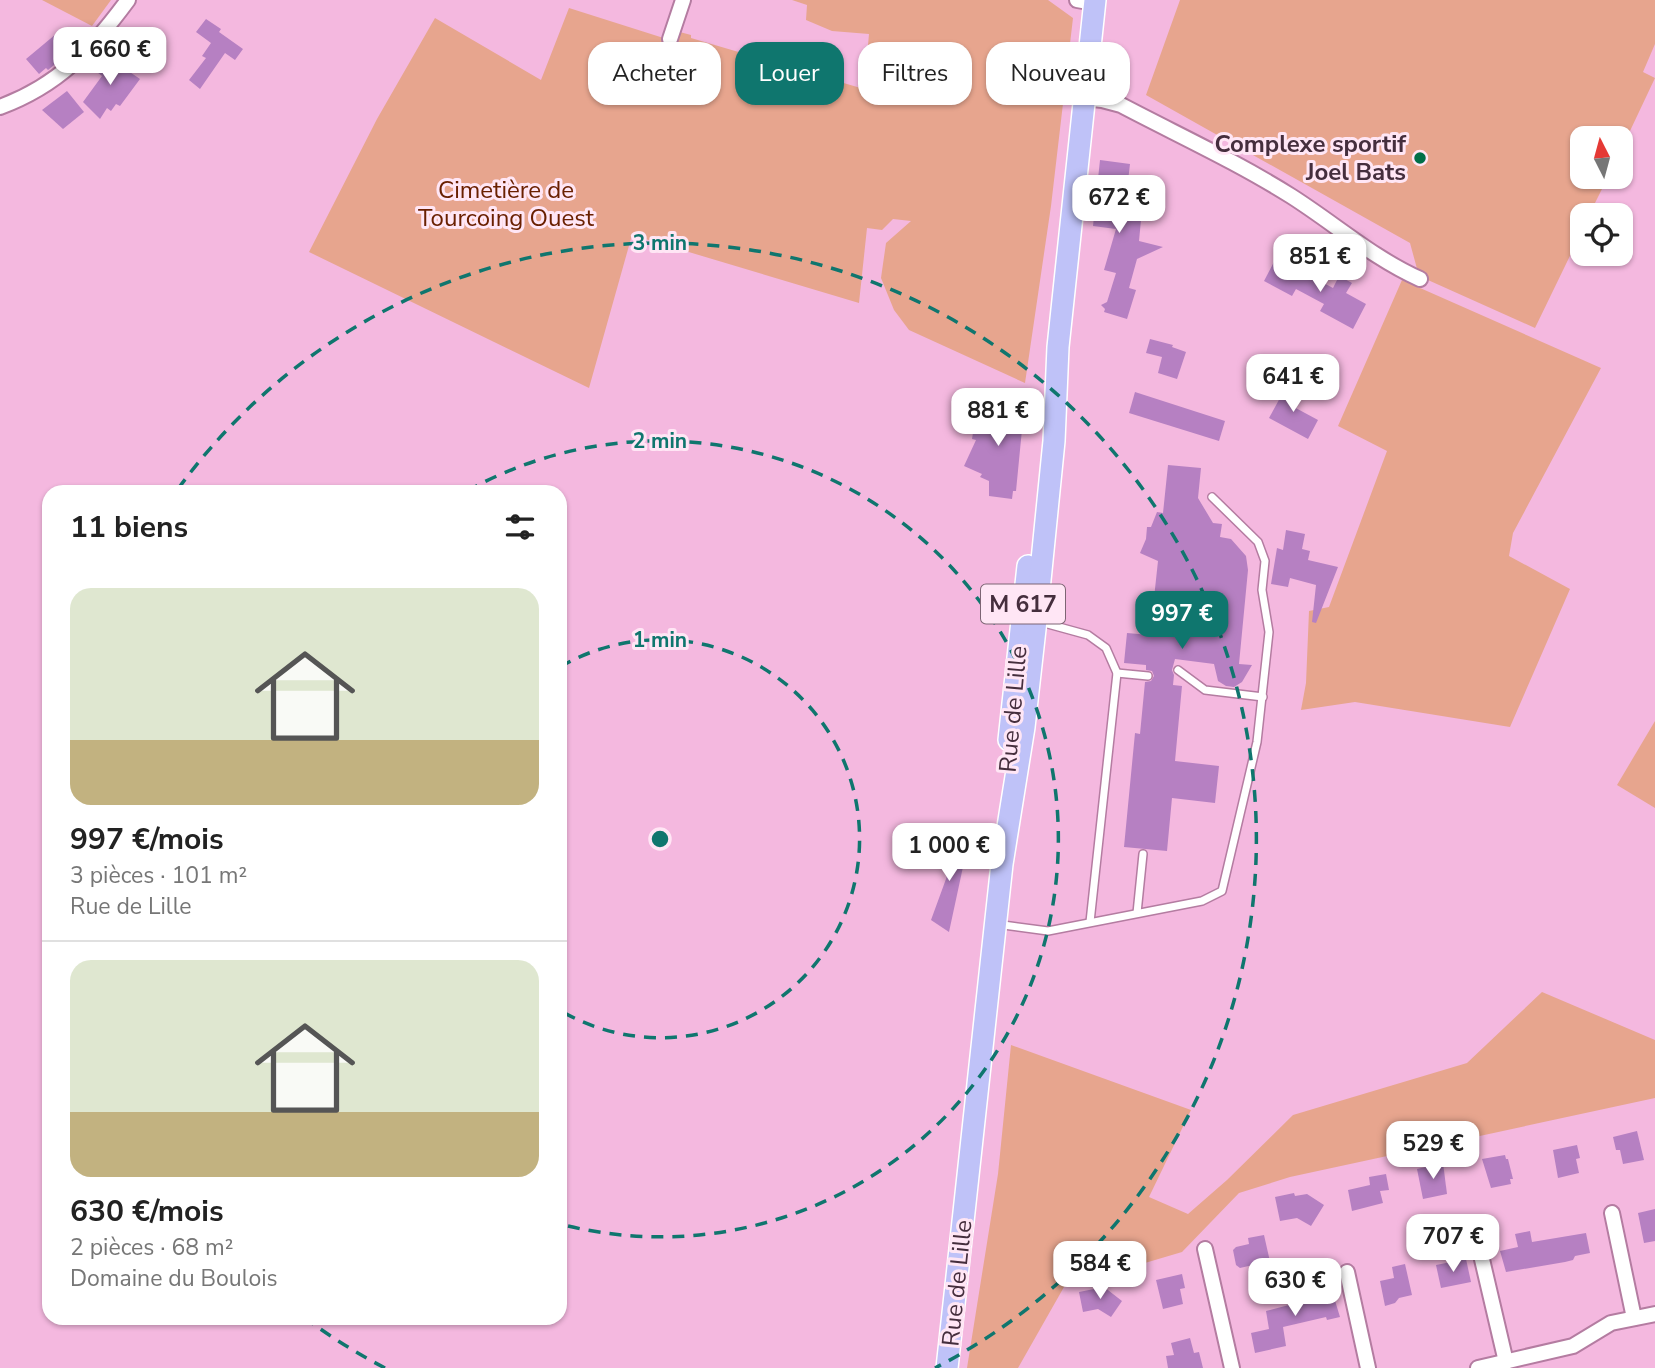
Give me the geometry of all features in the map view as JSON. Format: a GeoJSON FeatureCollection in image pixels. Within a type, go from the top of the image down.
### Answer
{"type":"FeatureCollection","features":[{"type":"Feature","properties":{"kind":"main road","name":"Rue de Lille"},"geometry":{"type":"LineString","coordinates":[[1086,42],[1088,1]]}},
{"type":"Feature","properties":{"kind":"main road","name":"Rue de Lille"},"geometry":{"type":"LineString","coordinates":[[947,1368],[1002,864],[1011,717],[1046,421],[1058,346],[1083,105]]}},
{"type":"Feature","properties":{"kind":"main road","name":"Rue de Lille"},"geometry":{"type":"LineString","coordinates":[[1002,864],[1022,740],[1037,620],[1054,441],[1058,346]]}},
{"type":"Feature","properties":{"kind":"street"},"geometry":{"type":"LineString","coordinates":[[0,107],[59,77],[102,36],[128,0]]}},
{"type":"Feature","properties":{"kind":"street"},"geometry":{"type":"LineString","coordinates":[[670,39],[683,0]]}},
{"type":"Feature","properties":{"kind":"street"},"geometry":{"type":"LineString","coordinates":[[1121,105],[1235,164],[1293,198],[1390,266],[1420,279]]}},
{"type":"Feature","properties":{"kind":"street"},"geometry":{"type":"LineString","coordinates":[[1612,1213],[1634,1318]]}},
{"type":"Feature","properties":{"kind":"street"},"geometry":{"type":"LineString","coordinates":[[1478,1238],[1506,1362]]}},
{"type":"Feature","properties":{"kind":"street"},"geometry":{"type":"LineString","coordinates":[[1205,1249],[1232,1368]]}},
{"type":"Feature","properties":{"kind":"street"},"geometry":{"type":"LineString","coordinates":[[1347,1272],[1368,1368]]}},
{"type":"Feature","properties":{"kind":"street"},"geometry":{"type":"LineString","coordinates":[[1478,1368],[1573,1346],[1604,1325],[1655,1314]]}},
{"type":"Feature","properties":{"kind":"lane"},"geometry":{"type":"LineString","coordinates":[[996,924],[1048,931],[1202,901],[1222,891],[1257,742],[1269,632],[1262,590],[1265,561],[1258,542],[1212,497]]}},
{"type":"Feature","properties":{"kind":"lane"},"geometry":{"type":"LineString","coordinates":[[1027,576],[1031,597],[1029,615],[1037,620],[1088,635],[1106,648],[1117,673],[1090,922]]}},
{"type":"Feature","properties":{"kind":"lane"},"geometry":{"type":"LineString","coordinates":[[1178,670],[1205,690],[1262,697]]}},
{"type":"Feature","properties":{"kind":"lane"},"geometry":{"type":"LineString","coordinates":[[1117,673],[1148,676]]}},
{"type":"Feature","properties":{"kind":"lane"},"geometry":{"type":"LineString","coordinates":[[1137,913],[1143,854]]}},
{"type":"Feature","properties":{"kind":"green space"},"geometry":{"type":"Polygon","coordinates":[[[42,0],[111,0],[92,26],[42,0]]]}},
{"type":"Feature","properties":{"kind":"green space","name":"Cimetière de Tourcoing Ouest"},"geometry":{"type":"Polygon","coordinates":[[[792,0],[1048,0],[1073,18],[1070,42],[986,42],[986,105],[1063,105],[1025,383],[909,330],[894,310],[881,278],[886,243],[911,221],[893,219],[882,230],[867,228],[859,303],[632,235],[589,388],[309,252],[377,119],[435,18],[541,80],[569,8],[673,41],[676,31],[705,42],[588,42],[588,105],[721,105],[721,47],[735,51],[735,105],[844,105],[844,83],[858,87],[858,105],[972,105],[972,42],[868,42],[869,34],[832,31],[806,20],[807,5],[792,0]]]}},
{"type":"Feature","properties":{"kind":"green space","name":"Complexe sportif Joel Bats"},"geometry":{"type":"Polygon","coordinates":[[[1180,0],[1655,0],[1655,44],[1643,72],[1655,78],[1632,126],[1570,126],[1570,189],[1602,189],[1595,203],[1570,203],[1570,256],[1535,328],[1419,276],[1410,243],[1146,95],[1180,0]]]}},
{"type":"Feature","properties":{"kind":"green space"},"geometry":{"type":"Polygon","coordinates":[[[1402,280],[1601,368],[1513,533],[1509,556],[1570,589],[1510,727],[1355,702],[1301,710],[1306,683],[1309,611],[1329,607],[1387,451],[1338,426],[1402,280]]]}},
{"type":"Feature","properties":{"kind":"green space"},"geometry":{"type":"Polygon","coordinates":[[[1655,721],[1655,808],[1617,785],[1655,721]]]}},
{"type":"Feature","properties":{"kind":"green space"},"geometry":{"type":"Polygon","coordinates":[[[1542,992],[1655,1040],[1655,1098],[1290,1177],[1239,1193],[1182,1252],[1064,1287],[1018,1368],[967,1368],[998,1174],[1011,1045],[1191,1110],[1149,1197],[1188,1214],[1293,1115],[1467,1063],[1542,992]]]}},
{"type":"Feature","properties":{"kind":"building"},"geometry":{"type":"Polygon","coordinates":[[[206,19],[243,49],[235,60],[225,53],[200,89],[189,80],[206,58],[202,56],[211,43],[196,32],[206,19]]]}},
{"type":"Feature","properties":{"kind":"building"},"geometry":{"type":"Polygon","coordinates":[[[62,29],[73,42],[67,47],[71,51],[39,74],[26,59],[62,29]]]}},
{"type":"Feature","properties":{"kind":"building"},"geometry":{"type":"Polygon","coordinates":[[[105,55],[140,79],[120,106],[116,104],[111,111],[107,108],[100,119],[83,102],[102,76],[92,68],[105,55]]]}},
{"type":"Feature","properties":{"kind":"building"},"geometry":{"type":"Polygon","coordinates":[[[67,91],[84,112],[63,129],[42,110],[67,91]]]}},
{"type":"Feature","properties":{"kind":"building"},"geometry":{"type":"Polygon","coordinates":[[[1100,160],[1130,164],[1124,215],[1141,220],[1139,241],[1163,247],[1137,259],[1129,288],[1136,290],[1127,319],[1104,312],[1105,309],[1101,305],[1107,302],[1116,273],[1104,270],[1116,229],[1093,226],[1100,160]]]}},
{"type":"Feature","properties":{"kind":"building"},"geometry":{"type":"Polygon","coordinates":[[[1274,262],[1301,276],[1303,272],[1333,288],[1339,276],[1352,283],[1346,293],[1366,304],[1353,329],[1320,311],[1324,304],[1296,289],[1292,296],[1264,281],[1274,262]]]}},
{"type":"Feature","properties":{"kind":"building"},"geometry":{"type":"Polygon","coordinates":[[[1150,339],[1173,345],[1172,347],[1186,352],[1177,379],[1158,373],[1162,357],[1146,353],[1150,339]]]}},
{"type":"Feature","properties":{"kind":"building"},"geometry":{"type":"Polygon","coordinates":[[[1287,385],[1300,392],[1292,406],[1318,420],[1308,439],[1269,418],[1287,385]]]}},
{"type":"Feature","properties":{"kind":"building"},"geometry":{"type":"Polygon","coordinates":[[[1135,392],[1225,421],[1219,441],[1129,413],[1135,392]]]}},
{"type":"Feature","properties":{"kind":"building"},"geometry":{"type":"Polygon","coordinates":[[[995,397],[1024,409],[1016,491],[1013,491],[1012,499],[989,496],[989,481],[980,477],[982,474],[964,466],[976,440],[972,439],[976,414],[986,419],[995,397]]]}},
{"type":"Feature","properties":{"kind":"building"},"geometry":{"type":"Polygon","coordinates":[[[1168,465],[1201,468],[1198,498],[1213,523],[1222,524],[1220,537],[1231,539],[1246,556],[1248,570],[1239,664],[1252,665],[1242,682],[1234,687],[1218,681],[1214,664],[1175,659],[1172,670],[1173,685],[1182,686],[1175,761],[1219,766],[1215,803],[1172,798],[1167,851],[1124,847],[1135,733],[1140,734],[1145,682],[1151,681],[1154,676],[1152,671],[1146,670],[1146,665],[1124,663],[1127,633],[1150,635],[1158,561],[1140,553],[1146,539],[1147,527],[1151,527],[1157,512],[1163,513],[1168,465]]]}},
{"type":"Feature","properties":{"kind":"building"},"geometry":{"type":"Polygon","coordinates":[[[1286,530],[1305,534],[1302,549],[1310,551],[1308,560],[1338,567],[1316,623],[1312,622],[1316,585],[1290,578],[1288,587],[1271,584],[1277,548],[1283,550],[1286,530]]]}},
{"type":"Feature","properties":{"kind":"building"},"geometry":{"type":"Polygon","coordinates":[[[961,837],[969,839],[949,932],[931,920],[950,868],[931,860],[936,848],[954,856],[961,837]]]}},
{"type":"Feature","properties":{"kind":"building"},"geometry":{"type":"Polygon","coordinates":[[[1637,1131],[1644,1160],[1623,1164],[1613,1137],[1637,1131]]]}},
{"type":"Feature","properties":{"kind":"building"},"geometry":{"type":"Polygon","coordinates":[[[1577,1145],[1579,1173],[1558,1178],[1553,1150],[1577,1145]]]}},
{"type":"Feature","properties":{"kind":"building"},"geometry":{"type":"Polygon","coordinates":[[[1505,1155],[1513,1179],[1510,1179],[1511,1184],[1491,1188],[1482,1159],[1505,1155]]]}},
{"type":"Feature","properties":{"kind":"building"},"geometry":{"type":"Polygon","coordinates":[[[1443,1163],[1447,1194],[1423,1199],[1417,1169],[1443,1163]]]}},
{"type":"Feature","properties":{"kind":"building"},"geometry":{"type":"Polygon","coordinates":[[[1386,1174],[1389,1190],[1380,1191],[1383,1203],[1352,1211],[1348,1190],[1370,1185],[1369,1177],[1386,1174]]]}},
{"type":"Feature","properties":{"kind":"building"},"geometry":{"type":"Polygon","coordinates":[[[1294,1193],[1295,1196],[1307,1194],[1324,1205],[1311,1226],[1297,1218],[1280,1221],[1275,1197],[1294,1193]]]}},
{"type":"Feature","properties":{"kind":"building"},"geometry":{"type":"Polygon","coordinates":[[[1655,1209],[1655,1241],[1644,1243],[1638,1213],[1655,1209]]]}},
{"type":"Feature","properties":{"kind":"building"},"geometry":{"type":"Polygon","coordinates":[[[1530,1231],[1532,1242],[1586,1233],[1590,1253],[1575,1256],[1573,1260],[1565,1262],[1506,1272],[1500,1251],[1518,1247],[1515,1234],[1530,1231]]]}},
{"type":"Feature","properties":{"kind":"building"},"geometry":{"type":"Polygon","coordinates":[[[1264,1235],[1271,1266],[1260,1268],[1257,1264],[1240,1268],[1236,1265],[1233,1250],[1249,1244],[1248,1238],[1264,1235]]]}},
{"type":"Feature","properties":{"kind":"building"},"geometry":{"type":"Polygon","coordinates":[[[1466,1259],[1471,1282],[1441,1288],[1436,1265],[1466,1259]]]}},
{"type":"Feature","properties":{"kind":"building"},"geometry":{"type":"Polygon","coordinates":[[[1405,1264],[1412,1295],[1399,1298],[1395,1303],[1385,1306],[1380,1281],[1394,1278],[1392,1267],[1405,1264]]]}},
{"type":"Feature","properties":{"kind":"building"},"geometry":{"type":"Polygon","coordinates":[[[1182,1274],[1185,1288],[1180,1289],[1183,1304],[1163,1309],[1156,1280],[1182,1274]]]}},
{"type":"Feature","properties":{"kind":"building"},"geometry":{"type":"Polygon","coordinates":[[[1327,1284],[1340,1317],[1327,1320],[1326,1317],[1283,1327],[1286,1346],[1255,1353],[1251,1333],[1269,1329],[1266,1311],[1308,1300],[1307,1288],[1327,1284]]]}},
{"type":"Feature","properties":{"kind":"building"},"geometry":{"type":"Polygon","coordinates":[[[1104,1287],[1122,1301],[1111,1317],[1098,1309],[1083,1312],[1079,1292],[1104,1287]]]}},
{"type":"Feature","properties":{"kind":"building"},"geometry":{"type":"Polygon","coordinates":[[[1190,1338],[1194,1353],[1199,1352],[1203,1368],[1168,1368],[1166,1356],[1174,1355],[1171,1343],[1190,1338]]]}},
{"type":"Feature","properties":{"kind":"place","name":"Complexe sportif Joel Bats"},"geometry":{"type":"Point","coordinates":[1420,158]}}]}
